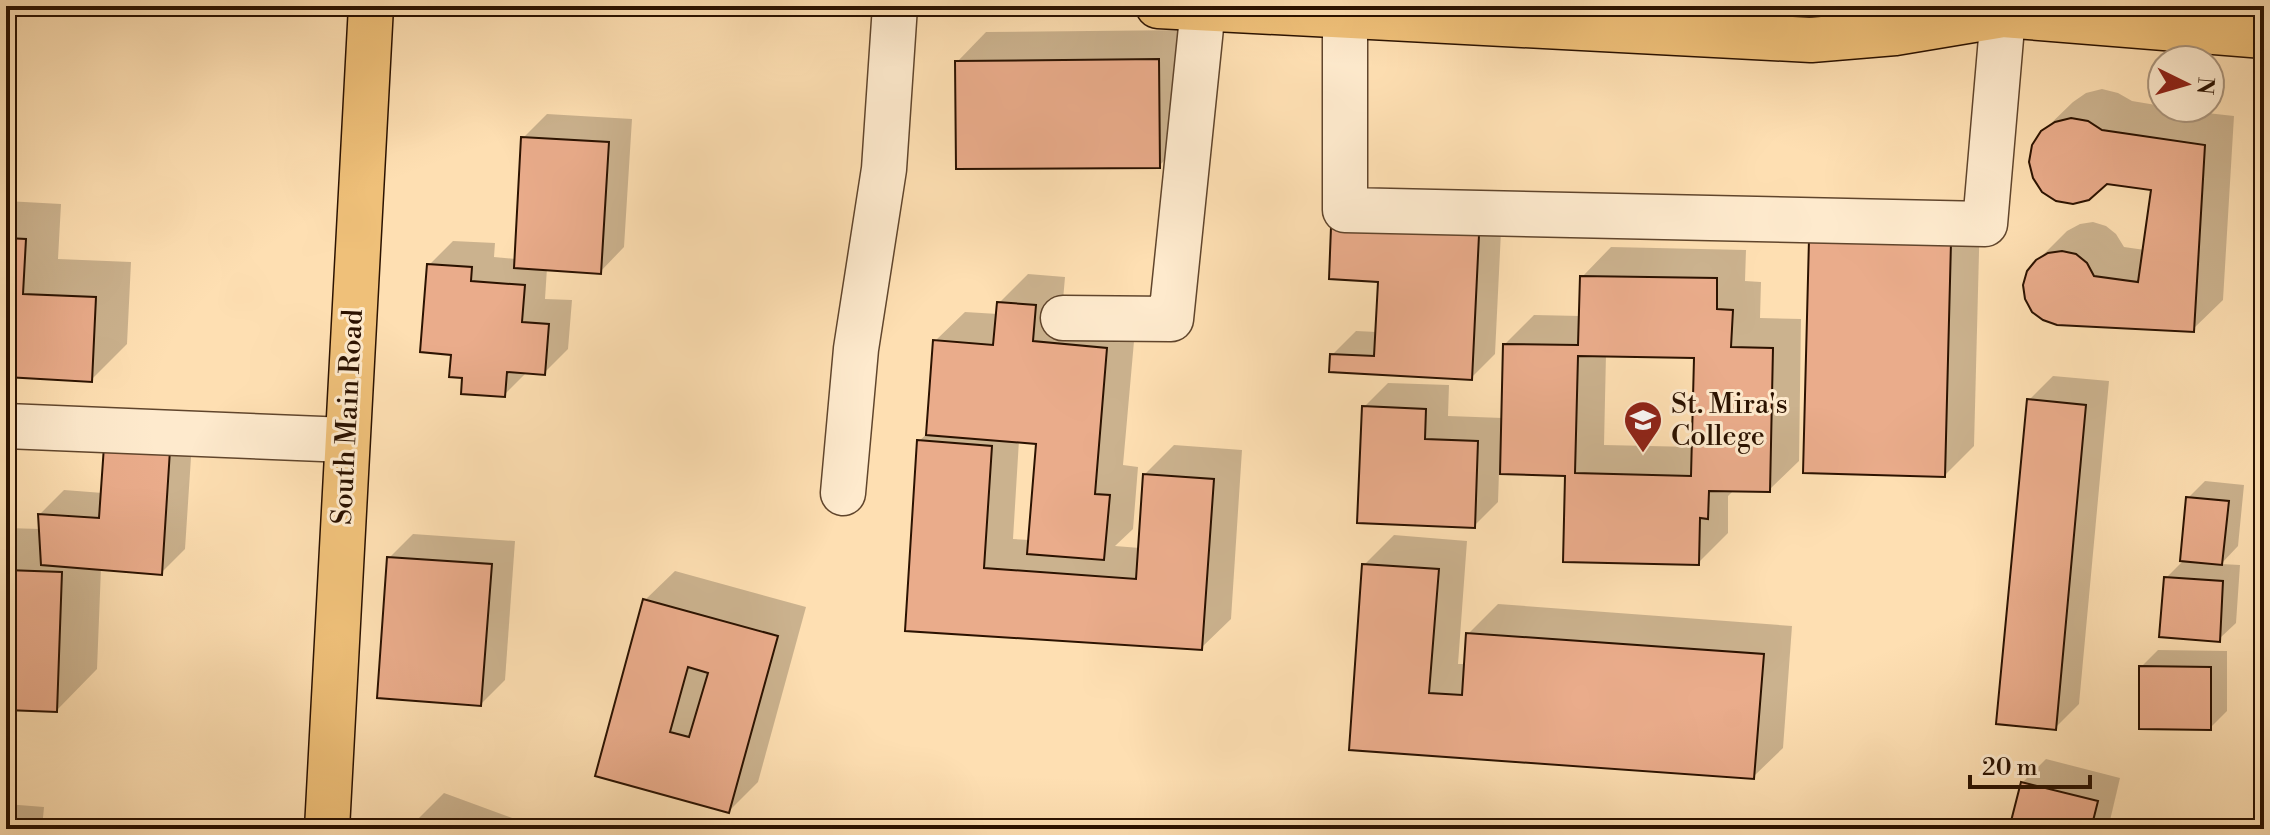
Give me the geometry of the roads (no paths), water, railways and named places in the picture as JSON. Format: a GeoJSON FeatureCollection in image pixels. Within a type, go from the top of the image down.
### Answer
{"type":"FeatureCollection","features":[{"type":"Feature","properties":{"kind":"main road","name":"South Main Road"},"geometry":{"type":"LineString","coordinates":[[327,829],[371,6]]}},
{"type":"Feature","properties":{"kind":"main road"},"geometry":{"type":"LineString","coordinates":[[1158,6],[1811,40],[1895,33],[2003,15],[2264,36]]}},
{"type":"Feature","properties":{"kind":"lane"},"geometry":{"type":"LineString","coordinates":[[843,493],[856,349],[884,169],[895,6]]}},
{"type":"Feature","properties":{"kind":"lane"},"geometry":{"type":"LineString","coordinates":[[1063,318],[1171,319],[1203,8]]}},
{"type":"Feature","properties":{"kind":"lane"},"geometry":{"type":"LineString","coordinates":[[1345,16],[1345,210],[1985,224],[2003,15]]}},
{"type":"Feature","properties":{"kind":"lane"},"geometry":{"type":"LineString","coordinates":[[6,426],[347,440]]}},
{"type":"Feature","properties":{"kind":"place","name":"St. Mira's College"},"geometry":{"type":"Point","coordinates":[1643,454]}}]}
